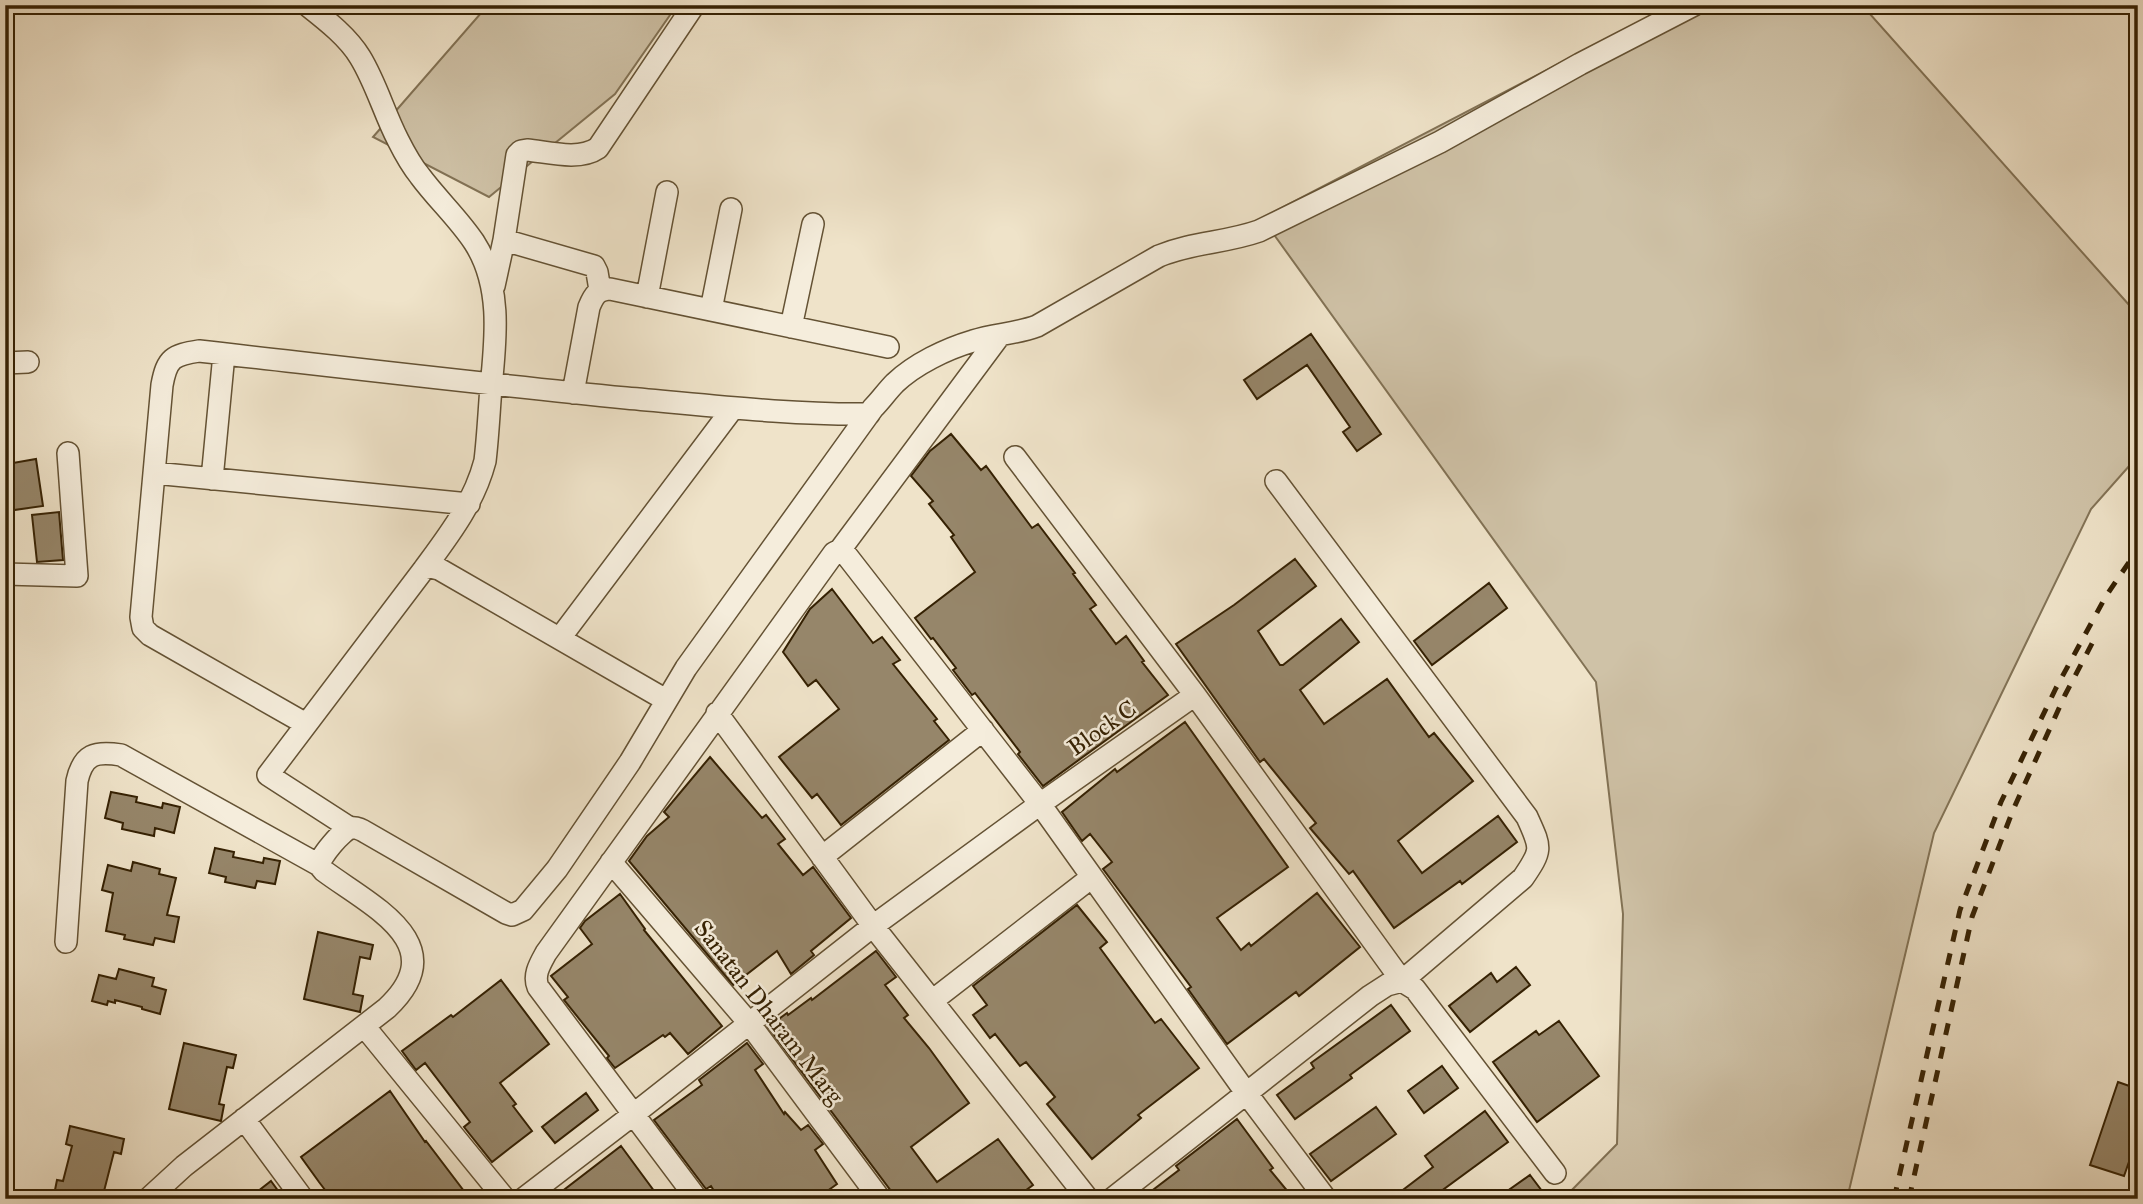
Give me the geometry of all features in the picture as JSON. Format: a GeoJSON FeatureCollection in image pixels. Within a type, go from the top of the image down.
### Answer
{"type":"FeatureCollection","features":[{"type":"Feature","properties":{"kind":"street"},"geometry":{"type":"LineString","coordinates":[[307,5],[359,55],[410,161],[476,245],[486,266],[493,291],[496,347],[485,461],[469,504],[424,569],[269,772],[269,776],[350,828],[368,832],[512,915],[518,914],[557,870],[630,762],[686,668],[869,414],[896,383],[927,361],[972,341],[1037,326],[1159,256],[1190,245],[1230,240],[1259,231],[1440,142],[1580,64],[1694,5]]}},
{"type":"Feature","properties":{"kind":"street"},"geometry":{"type":"LineString","coordinates":[[493,291],[517,155],[527,150],[581,155],[598,148],[694,5]]}},
{"type":"Feature","properties":{"kind":"street"},"geometry":{"type":"LineString","coordinates":[[647,297],[667,192]]}},
{"type":"Feature","properties":{"kind":"street"},"geometry":{"type":"LineString","coordinates":[[711,310],[731,209]]}},
{"type":"Feature","properties":{"kind":"street"},"geometry":{"type":"LineString","coordinates":[[791,327],[813,223]]}},
{"type":"Feature","properties":{"kind":"street"},"geometry":{"type":"LineString","coordinates":[[504,240],[594,266],[600,290]]}},
{"type":"Feature","properties":{"kind":"street"},"geometry":{"type":"LineString","coordinates":[[573,393],[589,307],[600,290],[610,289],[888,347]]}},
{"type":"Feature","properties":{"kind":"street"},"geometry":{"type":"LineString","coordinates":[[697,1199],[535,980],[546,953],[717,713],[834,553],[839,550],[1000,335]]}},
{"type":"Feature","properties":{"kind":"street"},"geometry":{"type":"LineString","coordinates":[[306,724],[150,635],[143,628],[141,617],[164,370],[171,359],[182,354],[199,352],[733,408],[813,415],[869,414]]}},
{"type":"Feature","properties":{"kind":"street"},"geometry":{"type":"LineString","coordinates":[[212,479],[224,354]]}},
{"type":"Feature","properties":{"kind":"street"},"geometry":{"type":"LineString","coordinates":[[5,363],[28,362]]}},
{"type":"Feature","properties":{"kind":"street"},"geometry":{"type":"LineString","coordinates":[[560,638],[733,408]]}},
{"type":"Feature","properties":{"kind":"street"},"geometry":{"type":"LineString","coordinates":[[5,574],[77,576],[68,453]]}},
{"type":"Feature","properties":{"kind":"street"},"geometry":{"type":"LineString","coordinates":[[1015,457],[1195,695],[1402,981],[1415,989],[1555,1173]]}},
{"type":"Feature","properties":{"kind":"street"},"geometry":{"type":"LineString","coordinates":[[154,473],[469,504]]}},
{"type":"Feature","properties":{"kind":"street"},"geometry":{"type":"LineString","coordinates":[[1112,1199],[1370,996],[1387,985],[1402,981],[1523,878],[1537,858],[1539,843],[1527,817],[1276,481]]}},
{"type":"Feature","properties":{"kind":"street"},"geometry":{"type":"LineString","coordinates":[[839,550],[843,551],[1040,804],[1247,1094],[1326,1199]]}},
{"type":"Feature","properties":{"kind":"street"},"geometry":{"type":"LineString","coordinates":[[424,569],[439,569],[666,700]]}},
{"type":"Feature","properties":{"kind":"street","name":"Block C"},"geometry":{"type":"LineString","coordinates":[[523,1199],[873,926],[1195,695]]}},
{"type":"Feature","properties":{"kind":"street"},"geometry":{"type":"LineString","coordinates":[[717,713],[873,926],[1088,1199]]}},
{"type":"Feature","properties":{"kind":"street"},"geometry":{"type":"LineString","coordinates":[[822,857],[982,730]]}},
{"type":"Feature","properties":{"kind":"street"},"geometry":{"type":"LineString","coordinates":[[66,942],[77,781],[80,767],[91,756],[104,753],[121,755],[319,865],[395,924],[410,948],[413,970],[407,986],[387,1008],[184,1166],[148,1199]]}},
{"type":"Feature","properties":{"kind":"street"},"geometry":{"type":"LineString","coordinates":[[319,865],[322,856],[350,828]]}},
{"type":"Feature","properties":{"kind":"street","name":"Sanatan Dharam Marg"},"geometry":{"type":"LineString","coordinates":[[611,862],[749,1023],[880,1199]]}},
{"type":"Feature","properties":{"kind":"street"},"geometry":{"type":"LineString","coordinates":[[932,1001],[1092,877]]}},
{"type":"Feature","properties":{"kind":"street"},"geometry":{"type":"LineString","coordinates":[[365,1026],[505,1199]]}},
{"type":"Feature","properties":{"kind":"street"},"geometry":{"type":"LineString","coordinates":[[244,1119],[303,1199]]}},
{"type":"Feature","properties":{"kind":"shaded area"},"geometry":{"type":"Polygon","coordinates":[[[488,5],[677,5],[615,94],[489,197],[373,137],[488,5]]]}},
{"type":"Feature","properties":{"kind":"shaded area"},"geometry":{"type":"Polygon","coordinates":[[[1672,5],[1862,5],[2138,315],[2138,456],[2091,509],[1934,833],[1847,1199],[1563,1199],[1617,1144],[1623,914],[1596,682],[1262,218],[1672,5]]]}},
{"type":"Feature","properties":{"kind":"building"},"geometry":{"type":"Polygon","coordinates":[[[1311,334],[1381,434],[1357,451],[1343,432],[1350,427],[1307,365],[1257,399],[1244,380],[1311,334]]]}},
{"type":"Feature","properties":{"kind":"building"},"geometry":{"type":"Polygon","coordinates":[[[951,434],[981,470],[986,466],[1032,528],[1038,524],[1096,605],[1090,609],[1116,644],[1126,636],[1168,695],[1043,786],[975,693],[972,695],[953,670],[956,668],[915,618],[975,572],[951,537],[954,535],[929,504],[933,501],[911,476],[930,451],[951,434]]]}},
{"type":"Feature","properties":{"kind":"building"},"geometry":{"type":"Polygon","coordinates":[[[36,459],[43,506],[14,510],[7,464],[36,459]]]}},
{"type":"Feature","properties":{"kind":"building"},"geometry":{"type":"Polygon","coordinates":[[[59,512],[63,560],[37,562],[32,515],[59,512]]]}},
{"type":"Feature","properties":{"kind":"building"},"geometry":{"type":"Polygon","coordinates":[[[1295,559],[1316,586],[1258,631],[1280,665],[1341,619],[1359,642],[1300,690],[1324,724],[1387,679],[1429,737],[1434,733],[1473,781],[1398,841],[1422,873],[1498,816],[1517,842],[1462,884],[1460,881],[1394,928],[1353,871],[1349,874],[1310,828],[1316,823],[1264,759],[1260,762],[1176,644],[1295,559]]]}},
{"type":"Feature","properties":{"kind":"building"},"geometry":{"type":"Polygon","coordinates":[[[1489,583],[1507,608],[1432,665],[1414,641],[1489,583]]]}},
{"type":"Feature","properties":{"kind":"building"},"geometry":{"type":"Polygon","coordinates":[[[832,589],[873,643],[882,637],[900,660],[893,664],[937,719],[934,721],[949,740],[841,825],[817,794],[812,798],[779,757],[839,709],[816,680],[808,686],[783,652],[810,609],[832,589]]]}},
{"type":"Feature","properties":{"kind":"building"},"geometry":{"type":"Polygon","coordinates":[[[1185,722],[1288,867],[1217,918],[1241,950],[1249,943],[1251,946],[1317,893],[1360,947],[1299,996],[1296,992],[1227,1044],[1188,989],[1191,987],[1103,869],[1112,862],[1090,834],[1082,841],[1062,812],[1115,769],[1117,772],[1185,722]]]}},
{"type":"Feature","properties":{"kind":"building"},"geometry":{"type":"Polygon","coordinates":[[[710,757],[762,818],[766,815],[785,839],[778,844],[803,875],[813,867],[851,918],[811,951],[814,955],[791,974],[777,951],[733,985],[629,861],[647,836],[669,817],[664,812],[710,757]]]}},
{"type":"Feature","properties":{"kind":"building"},"geometry":{"type":"Polygon","coordinates":[[[111,792],[137,797],[136,802],[162,808],[163,803],[180,807],[174,833],[155,828],[154,836],[122,829],[123,823],[105,818],[111,792]]]}},
{"type":"Feature","properties":{"kind":"building"},"geometry":{"type":"Polygon","coordinates":[[[215,848],[234,852],[233,857],[263,863],[264,858],[280,861],[275,884],[257,881],[255,888],[225,882],[226,877],[209,873],[215,848]]]}},
{"type":"Feature","properties":{"kind":"building"},"geometry":{"type":"Polygon","coordinates":[[[133,862],[160,869],[159,874],[176,878],[167,915],[179,917],[174,942],[155,938],[153,945],[124,939],[125,935],[106,931],[113,893],[102,890],[108,865],[131,871],[133,862]]]}},
{"type":"Feature","properties":{"kind":"building"},"geometry":{"type":"Polygon","coordinates":[[[620,894],[644,930],[722,1026],[688,1054],[670,1033],[615,1068],[607,1058],[609,1056],[564,1000],[568,997],[551,976],[592,944],[580,928],[620,894]]]}},
{"type":"Feature","properties":{"kind":"building"},"geometry":{"type":"Polygon","coordinates":[[[1077,905],[1107,942],[1100,948],[1155,1023],[1161,1019],[1199,1068],[1138,1115],[1141,1118],[1092,1159],[1047,1104],[1055,1097],[1026,1062],[1020,1066],[995,1034],[990,1038],[973,1015],[987,1005],[973,986],[1077,905]]]}},
{"type":"Feature","properties":{"kind":"building"},"geometry":{"type":"Polygon","coordinates":[[[318,932],[373,945],[370,959],[360,957],[353,994],[363,996],[360,1012],[304,999],[318,932]]]}},
{"type":"Feature","properties":{"kind":"building"},"geometry":{"type":"Polygon","coordinates":[[[876,951],[896,977],[885,985],[908,1015],[904,1018],[969,1103],[911,1147],[937,1182],[998,1139],[1033,1185],[1014,1199],[893,1199],[891,1191],[768,1027],[811,998],[812,1000],[876,951]]]}},
{"type":"Feature","properties":{"kind":"building"},"geometry":{"type":"Polygon","coordinates":[[[1516,967],[1530,985],[1470,1032],[1449,1006],[1491,973],[1497,982],[1516,967]]]}},
{"type":"Feature","properties":{"kind":"building"},"geometry":{"type":"Polygon","coordinates":[[[119,969],[154,978],[152,986],[166,990],[160,1014],[115,1000],[115,1003],[108,1001],[107,1005],[92,1001],[99,975],[116,979],[119,969]]]}},
{"type":"Feature","properties":{"kind":"building"},"geometry":{"type":"Polygon","coordinates":[[[501,980],[549,1044],[500,1083],[532,1131],[492,1162],[464,1127],[470,1122],[425,1063],[416,1070],[402,1051],[501,980]]]}},
{"type":"Feature","properties":{"kind":"building"},"geometry":{"type":"Polygon","coordinates":[[[1391,1005],[1410,1031],[1295,1119],[1277,1095],[1314,1068],[1311,1063],[1391,1005]]]}},
{"type":"Feature","properties":{"kind":"building"},"geometry":{"type":"Polygon","coordinates":[[[1559,1021],[1599,1076],[1537,1122],[1493,1062],[1536,1031],[1539,1035],[1559,1021]]]}},
{"type":"Feature","properties":{"kind":"building"},"geometry":{"type":"Polygon","coordinates":[[[184,1043],[236,1055],[233,1068],[227,1067],[219,1104],[224,1105],[221,1121],[169,1109],[184,1043]]]}},
{"type":"Feature","properties":{"kind":"building"},"geometry":{"type":"Polygon","coordinates":[[[747,1043],[763,1064],[755,1070],[784,1114],[785,1112],[801,1130],[808,1125],[823,1144],[815,1150],[837,1184],[816,1199],[719,1199],[711,1186],[706,1189],[654,1120],[702,1085],[699,1080],[747,1043]]]}},
{"type":"Feature","properties":{"kind":"building"},"geometry":{"type":"Polygon","coordinates":[[[1442,1066],[1458,1088],[1424,1113],[1408,1091],[1442,1066]]]}},
{"type":"Feature","properties":{"kind":"building"},"geometry":{"type":"Polygon","coordinates":[[[2118,1082],[2138,1089],[2138,1136],[2124,1176],[2090,1165],[2118,1082]]]}},
{"type":"Feature","properties":{"kind":"building"},"geometry":{"type":"Polygon","coordinates":[[[390,1091],[425,1142],[470,1199],[332,1199],[319,1182],[301,1157],[390,1091]]]}},
{"type":"Feature","properties":{"kind":"building"},"geometry":{"type":"Polygon","coordinates":[[[586,1093],[598,1110],[555,1143],[542,1127],[586,1093]]]}},
{"type":"Feature","properties":{"kind":"building"},"geometry":{"type":"Polygon","coordinates":[[[1376,1107],[1396,1134],[1331,1181],[1310,1154],[1376,1107]]]}},
{"type":"Feature","properties":{"kind":"building"},"geometry":{"type":"Polygon","coordinates":[[[1485,1111],[1508,1142],[1440,1192],[1446,1199],[1391,1199],[1433,1167],[1425,1156],[1485,1111]]]}},
{"type":"Feature","properties":{"kind":"building"},"geometry":{"type":"Polygon","coordinates":[[[1237,1119],[1273,1168],[1270,1170],[1294,1199],[1141,1199],[1179,1170],[1176,1166],[1237,1119]]]}},
{"type":"Feature","properties":{"kind":"building"},"geometry":{"type":"Polygon","coordinates":[[[70,1126],[124,1139],[121,1154],[114,1152],[102,1199],[70,1199],[54,1195],[57,1180],[63,1181],[72,1146],[66,1144],[70,1126]]]}},
{"type":"Feature","properties":{"kind":"building"},"geometry":{"type":"Polygon","coordinates":[[[621,1146],[660,1199],[552,1199],[621,1146]]]}},
{"type":"Feature","properties":{"kind":"building"},"geometry":{"type":"Polygon","coordinates":[[[1530,1175],[1548,1199],[1496,1199],[1530,1175]]]}},
{"type":"Feature","properties":{"kind":"building"},"geometry":{"type":"Polygon","coordinates":[[[271,1181],[284,1199],[248,1199],[271,1181]]]}},
{"type":"Feature","properties":{"kind":"railway"},"geometry":{"type":"LineString","coordinates":[[1894,1199],[1960,910],[2001,802],[2056,688],[2106,596],[2138,549]]}},
{"type":"Feature","properties":{"kind":"railway"},"geometry":{"type":"LineString","coordinates":[[1909,1199],[1972,917],[2013,810],[2065,695],[2097,634]]}}]}
